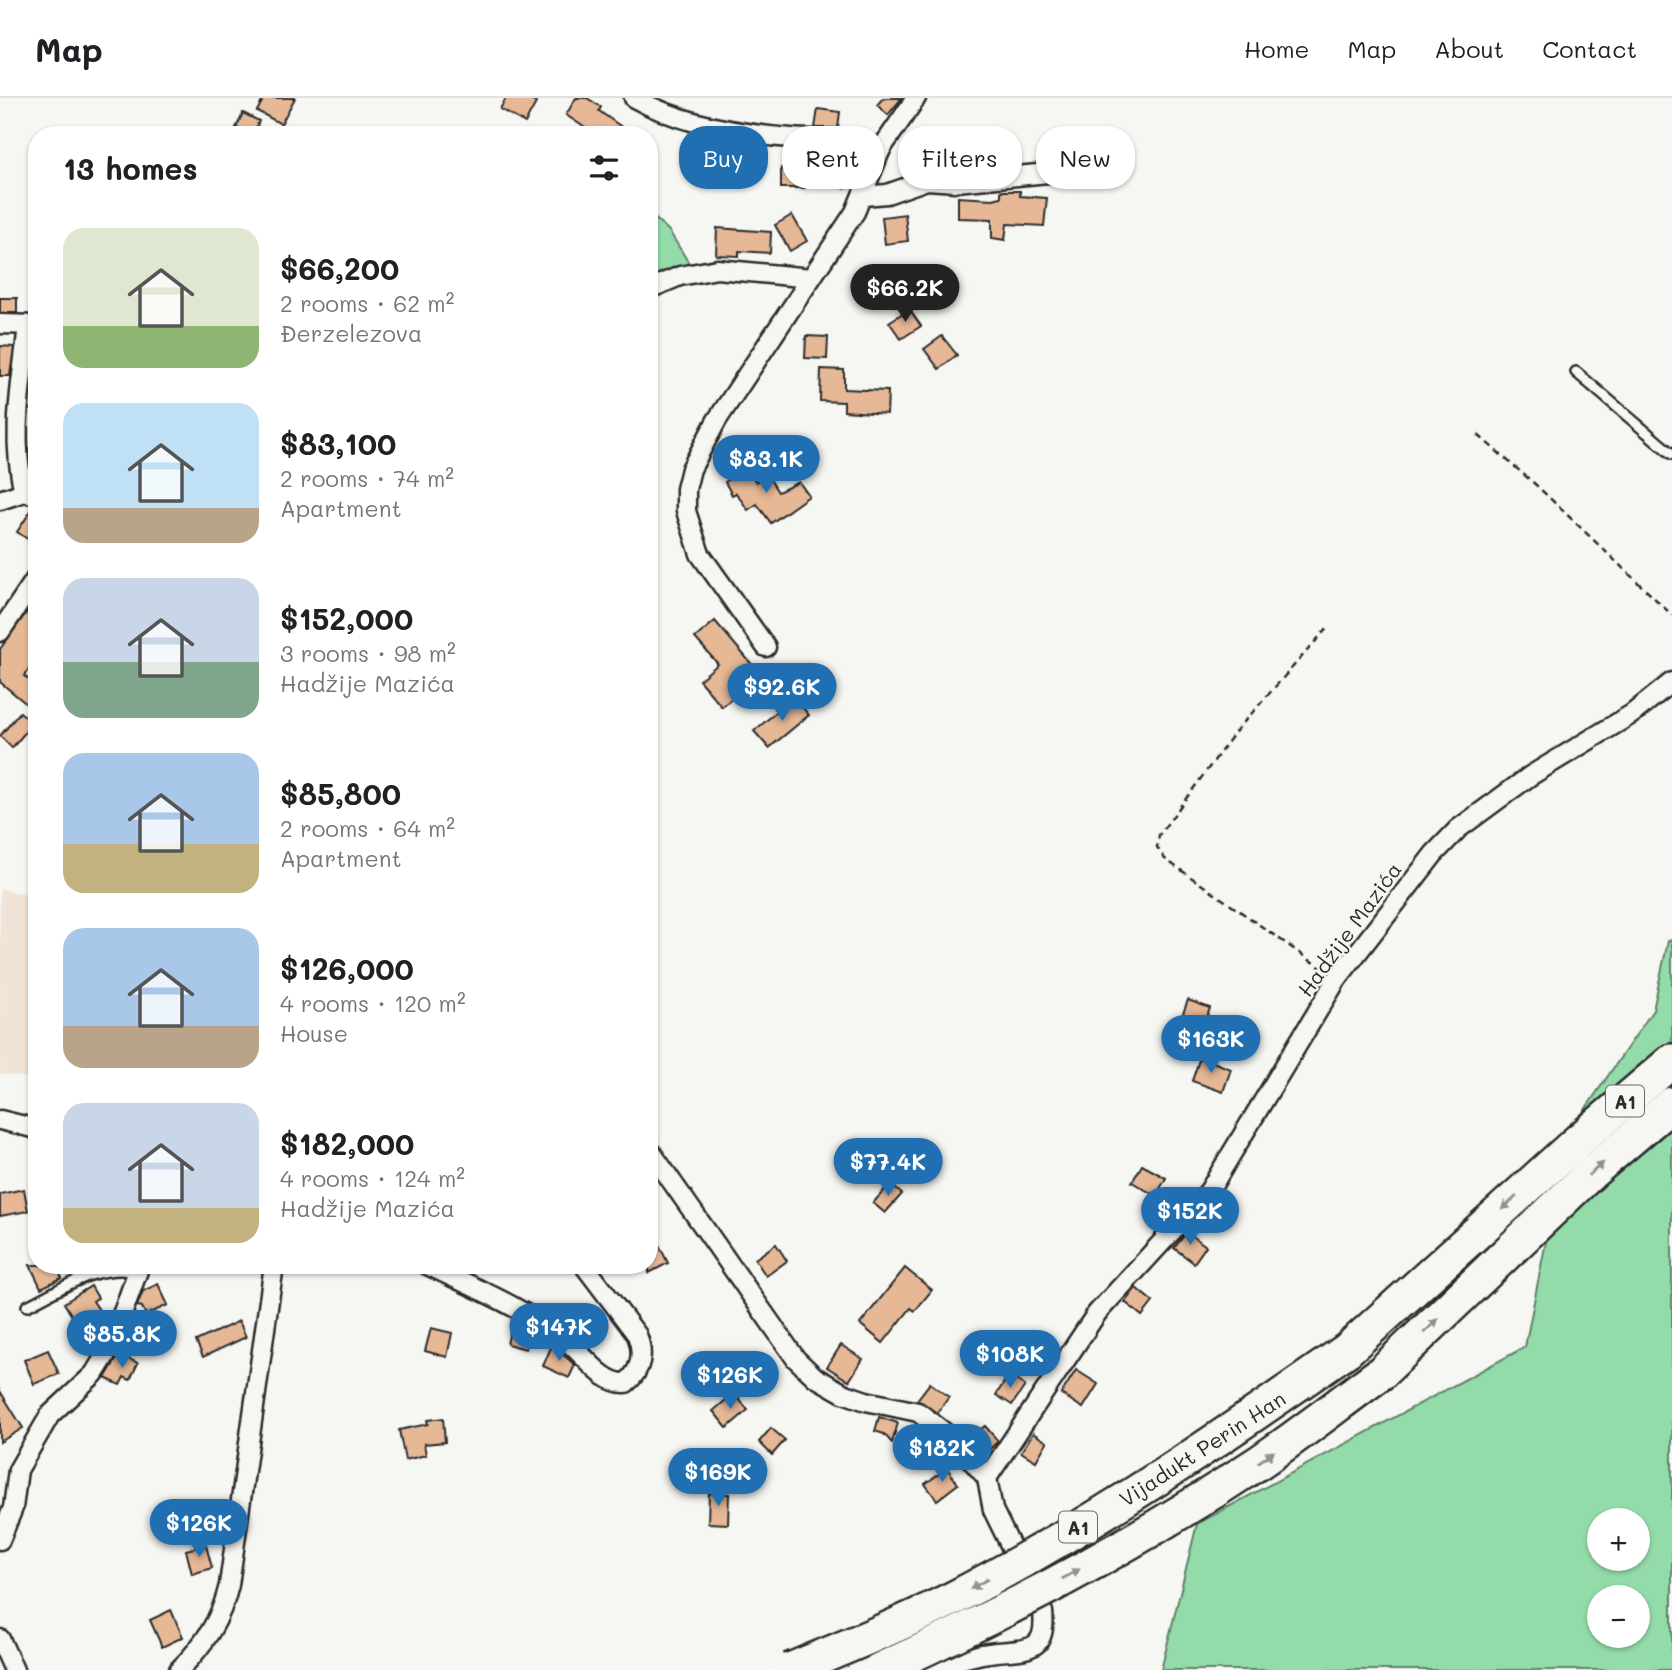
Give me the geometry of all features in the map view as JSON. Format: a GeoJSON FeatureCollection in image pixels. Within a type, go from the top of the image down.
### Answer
{"type":"FeatureCollection","features":[{"type":"Feature","properties":{"kind":"highway","name":"Vijadukt Perin Han"},"geometry":{"type":"LineString","coordinates":[[790,1670],[956,1597],[1051,1543],[1219,1440],[1347,1350],[1578,1140],[1672,1061]]}},
{"type":"Feature","properties":{"kind":"highway","name":"Vijadukt Perin Han"},"geometry":{"type":"LineString","coordinates":[[879,1670],[969,1630],[1153,1528],[1262,1460],[1381,1373],[1591,1173],[1672,1104]]}},
{"type":"Feature","properties":{"kind":"street"},"geometry":{"type":"LineString","coordinates":[[634,98],[662,111],[729,128],[782,137]]}},
{"type":"Feature","properties":{"kind":"street"},"geometry":{"type":"LineString","coordinates":[[884,145],[916,98]]}},
{"type":"Feature","properties":{"kind":"street"},"geometry":{"type":"LineString","coordinates":[[863,196],[887,194],[927,180],[969,181],[1036,174]]}},
{"type":"Feature","properties":{"kind":"street"},"geometry":{"type":"LineString","coordinates":[[766,647],[713,577],[700,554],[686,511],[686,489],[699,449],[866,189]]}},
{"type":"Feature","properties":{"kind":"street"},"geometry":{"type":"LineString","coordinates":[[658,285],[680,276],[717,269],[811,278]]}},
{"type":"Feature","properties":{"kind":"street"},"geometry":{"type":"LineString","coordinates":[[0,324],[28,325]]}},
{"type":"Feature","properties":{"kind":"street"},"geometry":{"type":"LineString","coordinates":[[28,351],[16,429],[17,456],[28,487]]}},
{"type":"Feature","properties":{"kind":"street"},"geometry":{"type":"LineString","coordinates":[[0,500],[28,493]]}},
{"type":"Feature","properties":{"kind":"street"},"geometry":{"type":"LineString","coordinates":[[0,632],[28,590]]}},
{"type":"Feature","properties":{"kind":"street","name":"Hadžije Mazića"},"geometry":{"type":"LineString","coordinates":[[987,1478],[1097,1314],[1209,1191],[1337,979],[1406,888],[1458,828],[1552,761],[1632,714],[1672,682]]}},
{"type":"Feature","properties":{"kind":"street"},"geometry":{"type":"LineString","coordinates":[[0,1120],[28,1127]]}},
{"type":"Feature","properties":{"kind":"street"},"geometry":{"type":"LineString","coordinates":[[658,1162],[796,1359],[815,1377],[843,1393],[866,1401],[918,1412],[953,1439],[987,1478],[993,1510],[1044,1612],[1045,1628],[1037,1644],[1022,1653],[996,1652],[954,1661],[933,1670]]}},
{"type":"Feature","properties":{"kind":"street"},"geometry":{"type":"LineString","coordinates":[[0,1540],[13,1508],[18,1470],[50,1415],[94,1374],[105,1357],[137,1274]]}},
{"type":"Feature","properties":{"kind":"street"},"geometry":{"type":"LineString","coordinates":[[179,1670],[203,1646],[224,1607],[273,1274]]}},
{"type":"Feature","properties":{"kind":"street"},"geometry":{"type":"LineString","coordinates":[[446,1274],[495,1298],[554,1333],[611,1380],[626,1383],[639,1367],[642,1354],[637,1335],[591,1274]]}},
{"type":"Feature","properties":{"kind":"street"},"geometry":{"type":"LineString","coordinates":[[0,1639],[15,1670]]}},
{"type":"Feature","properties":{"kind":"lane"},"geometry":{"type":"LineString","coordinates":[[1576,372],[1672,454]]}},
{"type":"Feature","properties":{"kind":"lane"},"geometry":{"type":"LineString","coordinates":[[27,1306],[94,1274]]}},
{"type":"Feature","properties":{"kind":"path"},"geometry":{"type":"LineString","coordinates":[[1478,435],[1536,485],[1672,615]]}},
{"type":"Feature","properties":{"kind":"path"},"geometry":{"type":"LineString","coordinates":[[1329,625],[1236,732],[1159,835],[1157,847],[1165,859],[1337,979]]}},
{"type":"Feature","properties":{"kind":"shaded area"},"geometry":{"type":"Polygon","coordinates":[[[0,888],[28,896],[28,1078],[0,1074],[0,888]]]}},
{"type":"Feature","properties":{"kind":"green space"},"geometry":{"type":"Polygon","coordinates":[[[658,221],[669,231],[692,268],[658,283],[658,221]]]}},
{"type":"Feature","properties":{"kind":"green space"},"geometry":{"type":"Polygon","coordinates":[[[1672,940],[1672,1670],[1161,1670],[1197,1524],[1525,1347],[1567,1136],[1653,1010],[1668,941],[1672,940]]]}},
{"type":"Feature","properties":{"kind":"building"},"geometry":{"type":"Polygon","coordinates":[[[264,98],[295,98],[281,124],[257,111],[264,98]]]}},
{"type":"Feature","properties":{"kind":"building"},"geometry":{"type":"Polygon","coordinates":[[[506,98],[527,98],[536,103],[525,123],[500,109],[506,98]]]}},
{"type":"Feature","properties":{"kind":"building"},"geometry":{"type":"Polygon","coordinates":[[[576,98],[587,98],[601,107],[599,111],[620,126],[582,126],[566,115],[576,98]]]}},
{"type":"Feature","properties":{"kind":"building"},"geometry":{"type":"Polygon","coordinates":[[[883,98],[902,98],[888,115],[877,105],[883,98]]]}},
{"type":"Feature","properties":{"kind":"building"},"geometry":{"type":"Polygon","coordinates":[[[818,109],[840,112],[838,126],[815,126],[818,109]]]}},
{"type":"Feature","properties":{"kind":"building"},"geometry":{"type":"Polygon","coordinates":[[[243,113],[259,121],[257,126],[237,126],[243,113]]]}},
{"type":"Feature","properties":{"kind":"building"},"geometry":{"type":"Polygon","coordinates":[[[1001,191],[1020,191],[1020,196],[1047,198],[1044,226],[1007,224],[1005,240],[992,238],[992,219],[958,218],[958,197],[993,199],[1001,197],[1001,191]]]}},
{"type":"Feature","properties":{"kind":"building"},"geometry":{"type":"Polygon","coordinates":[[[905,214],[908,241],[885,244],[882,217],[905,214]]]}},
{"type":"Feature","properties":{"kind":"building"},"geometry":{"type":"Polygon","coordinates":[[[792,215],[807,241],[790,251],[775,225],[792,215]]]}},
{"type":"Feature","properties":{"kind":"building"},"geometry":{"type":"Polygon","coordinates":[[[717,228],[771,232],[770,253],[739,251],[739,256],[716,255],[717,228]]]}},
{"type":"Feature","properties":{"kind":"building"},"geometry":{"type":"Polygon","coordinates":[[[0,298],[17,298],[17,313],[0,313],[0,298]]]}},
{"type":"Feature","properties":{"kind":"building"},"geometry":{"type":"Polygon","coordinates":[[[909,309],[921,326],[901,339],[889,322],[909,309]]]}},
{"type":"Feature","properties":{"kind":"building"},"geometry":{"type":"Polygon","coordinates":[[[806,336],[828,337],[827,359],[805,358],[806,336]]]}},
{"type":"Feature","properties":{"kind":"building"},"geometry":{"type":"Polygon","coordinates":[[[942,336],[957,355],[939,369],[924,349],[942,336]]]}},
{"type":"Feature","properties":{"kind":"building"},"geometry":{"type":"Polygon","coordinates":[[[0,346],[14,347],[10,376],[0,376],[0,346]]]}},
{"type":"Feature","properties":{"kind":"building"},"geometry":{"type":"Polygon","coordinates":[[[821,369],[844,370],[844,389],[888,391],[887,414],[844,411],[844,402],[820,401],[821,369]]]}},
{"type":"Feature","properties":{"kind":"building"},"geometry":{"type":"Polygon","coordinates":[[[747,468],[756,482],[767,475],[778,492],[799,482],[809,496],[771,523],[757,504],[748,510],[736,493],[732,495],[725,482],[747,468]]]}},
{"type":"Feature","properties":{"kind":"building"},"geometry":{"type":"Polygon","coordinates":[[[28,515],[28,539],[17,532],[28,515]]]}},
{"type":"Feature","properties":{"kind":"building"},"geometry":{"type":"Polygon","coordinates":[[[28,610],[28,670],[24,676],[28,679],[28,705],[0,682],[0,649],[28,610]]]}},
{"type":"Feature","properties":{"kind":"building"},"geometry":{"type":"Polygon","coordinates":[[[715,621],[766,681],[742,702],[736,695],[722,707],[699,680],[718,664],[695,638],[715,621]]]}},
{"type":"Feature","properties":{"kind":"building"},"geometry":{"type":"Polygon","coordinates":[[[794,697],[809,715],[769,748],[754,731],[794,697]]]}},
{"type":"Feature","properties":{"kind":"building"},"geometry":{"type":"Polygon","coordinates":[[[20,712],[28,719],[28,729],[12,748],[0,736],[20,712]]]}},
{"type":"Feature","properties":{"kind":"building"},"geometry":{"type":"Polygon","coordinates":[[[1188,1000],[1210,1008],[1203,1028],[1181,1019],[1188,1000]]]}},
{"type":"Feature","properties":{"kind":"building"},"geometry":{"type":"Polygon","coordinates":[[[1200,1057],[1231,1069],[1223,1092],[1192,1081],[1200,1057]]]}},
{"type":"Feature","properties":{"kind":"building"},"geometry":{"type":"Polygon","coordinates":[[[1142,1165],[1166,1178],[1156,1196],[1132,1182],[1142,1165]]]}},
{"type":"Feature","properties":{"kind":"building"},"geometry":{"type":"Polygon","coordinates":[[[890,1184],[902,1194],[885,1213],[873,1203],[890,1184]]]}},
{"type":"Feature","properties":{"kind":"building"},"geometry":{"type":"Polygon","coordinates":[[[24,1189],[28,1211],[0,1216],[0,1194],[24,1189]]]}},
{"type":"Feature","properties":{"kind":"building"},"geometry":{"type":"Polygon","coordinates":[[[1187,1232],[1206,1246],[1194,1263],[1174,1248],[1187,1232]]]}},
{"type":"Feature","properties":{"kind":"building"},"geometry":{"type":"Polygon","coordinates":[[[658,1243],[668,1263],[658,1268],[658,1243]]]}},
{"type":"Feature","properties":{"kind":"building"},"geometry":{"type":"Polygon","coordinates":[[[776,1244],[787,1261],[766,1276],[755,1259],[776,1244]]]}},
{"type":"Feature","properties":{"kind":"building"},"geometry":{"type":"Polygon","coordinates":[[[905,1268],[932,1290],[915,1311],[911,1308],[883,1343],[860,1324],[905,1268]]]}},
{"type":"Feature","properties":{"kind":"building"},"geometry":{"type":"Polygon","coordinates":[[[34,1274],[60,1274],[62,1278],[41,1288],[34,1274]]]}},
{"type":"Feature","properties":{"kind":"building"},"geometry":{"type":"Polygon","coordinates":[[[158,1284],[168,1305],[146,1315],[142,1307],[137,1306],[143,1291],[158,1284]]]}},
{"type":"Feature","properties":{"kind":"building"},"geometry":{"type":"Polygon","coordinates":[[[91,1286],[98,1298],[93,1301],[99,1310],[77,1324],[64,1303],[91,1286]]]}},
{"type":"Feature","properties":{"kind":"building"},"geometry":{"type":"Polygon","coordinates":[[[1136,1288],[1153,1302],[1142,1316],[1125,1302],[1136,1288]]]}},
{"type":"Feature","properties":{"kind":"building"},"geometry":{"type":"Polygon","coordinates":[[[239,1321],[246,1337],[203,1357],[196,1341],[239,1321]]]}},
{"type":"Feature","properties":{"kind":"building"},"geometry":{"type":"Polygon","coordinates":[[[511,1327],[531,1332],[526,1349],[507,1344],[511,1327]]]}},
{"type":"Feature","properties":{"kind":"building"},"geometry":{"type":"Polygon","coordinates":[[[431,1328],[452,1333],[447,1357],[425,1351],[431,1328]]]}},
{"type":"Feature","properties":{"kind":"building"},"geometry":{"type":"Polygon","coordinates":[[[1042,1333],[1056,1345],[1043,1361],[1029,1349],[1042,1333]]]}},
{"type":"Feature","properties":{"kind":"building"},"geometry":{"type":"Polygon","coordinates":[[[552,1345],[575,1365],[569,1378],[543,1366],[552,1345]]]}},
{"type":"Feature","properties":{"kind":"building"},"geometry":{"type":"Polygon","coordinates":[[[841,1345],[863,1359],[849,1381],[827,1367],[841,1345]]]}},
{"type":"Feature","properties":{"kind":"building"},"geometry":{"type":"Polygon","coordinates":[[[48,1350],[59,1374],[34,1384],[24,1360],[48,1350]]]}},
{"type":"Feature","properties":{"kind":"building"},"geometry":{"type":"Polygon","coordinates":[[[119,1355],[138,1363],[130,1380],[124,1377],[120,1385],[105,1378],[119,1355]]]}},
{"type":"Feature","properties":{"kind":"building"},"geometry":{"type":"Polygon","coordinates":[[[1076,1370],[1098,1384],[1083,1408],[1061,1394],[1076,1370]]]}},
{"type":"Feature","properties":{"kind":"building"},"geometry":{"type":"Polygon","coordinates":[[[1009,1375],[1025,1386],[1012,1405],[996,1395],[1009,1375]]]}},
{"type":"Feature","properties":{"kind":"building"},"geometry":{"type":"Polygon","coordinates":[[[930,1383],[949,1397],[937,1413],[917,1400],[930,1383]]]}},
{"type":"Feature","properties":{"kind":"building"},"geometry":{"type":"Polygon","coordinates":[[[0,1391],[23,1428],[0,1442],[0,1391]]]}},
{"type":"Feature","properties":{"kind":"building"},"geometry":{"type":"Polygon","coordinates":[[[734,1393],[748,1410],[727,1428],[713,1411],[734,1393]]]}},
{"type":"Feature","properties":{"kind":"building"},"geometry":{"type":"Polygon","coordinates":[[[879,1417],[898,1423],[892,1443],[884,1434],[875,1431],[879,1417]]]}},
{"type":"Feature","properties":{"kind":"building"},"geometry":{"type":"Polygon","coordinates":[[[443,1418],[445,1442],[424,1444],[426,1455],[405,1460],[399,1430],[428,1424],[427,1420],[443,1418]]]}},
{"type":"Feature","properties":{"kind":"building"},"geometry":{"type":"Polygon","coordinates":[[[985,1426],[998,1441],[983,1456],[969,1439],[985,1426]]]}},
{"type":"Feature","properties":{"kind":"building"},"geometry":{"type":"Polygon","coordinates":[[[771,1428],[785,1440],[772,1455],[759,1442],[771,1428]]]}},
{"type":"Feature","properties":{"kind":"building"},"geometry":{"type":"Polygon","coordinates":[[[920,1433],[932,1447],[916,1460],[904,1446],[920,1433]]]}},
{"type":"Feature","properties":{"kind":"building"},"geometry":{"type":"Polygon","coordinates":[[[1033,1433],[1047,1442],[1036,1461],[1021,1452],[1033,1433]]]}},
{"type":"Feature","properties":{"kind":"building"},"geometry":{"type":"Polygon","coordinates":[[[947,1468],[958,1484],[937,1500],[925,1484],[947,1468]]]}},
{"type":"Feature","properties":{"kind":"building"},"geometry":{"type":"Polygon","coordinates":[[[709,1493],[729,1494],[728,1524],[708,1523],[709,1493]]]}},
{"type":"Feature","properties":{"kind":"building"},"geometry":{"type":"Polygon","coordinates":[[[206,1545],[212,1568],[192,1574],[186,1550],[206,1545]]]}},
{"type":"Feature","properties":{"kind":"building"},"geometry":{"type":"Polygon","coordinates":[[[171,1610],[183,1637],[162,1647],[150,1620],[171,1610]]]}}]}
